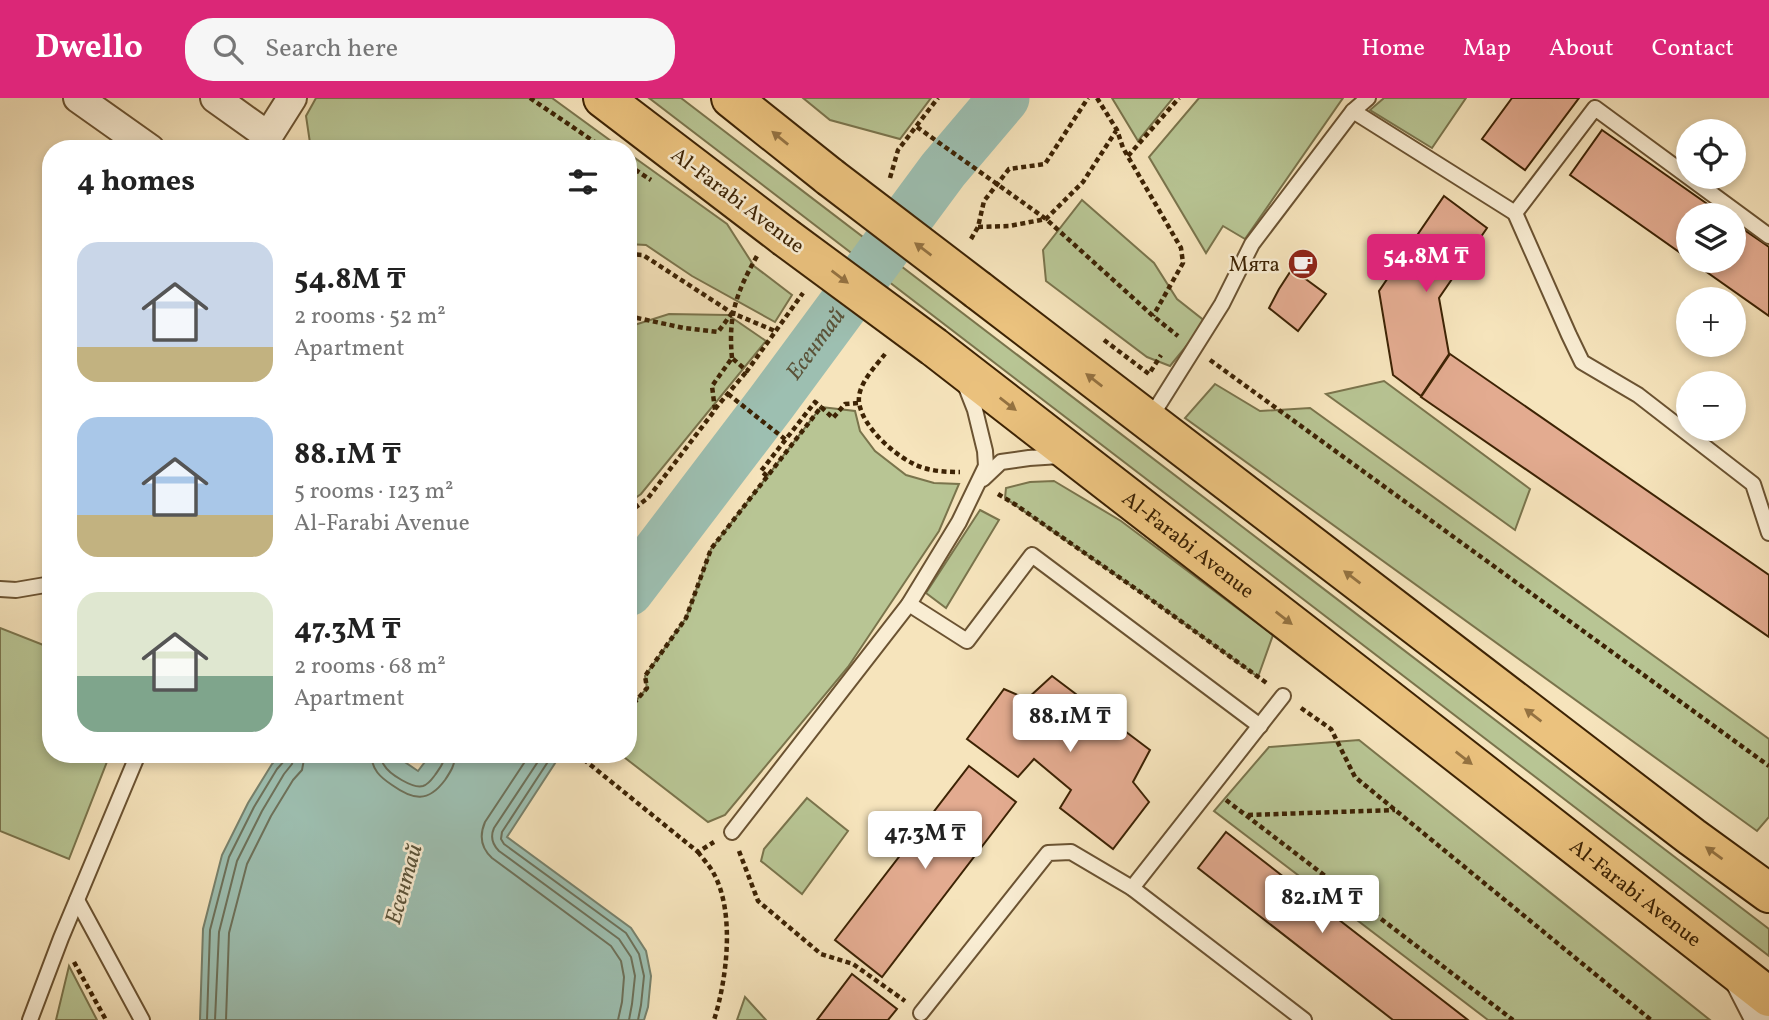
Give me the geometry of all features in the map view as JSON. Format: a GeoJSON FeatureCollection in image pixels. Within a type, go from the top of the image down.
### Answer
{"type":"FeatureCollection","features":[{"type":"Feature","properties":{"kind":"main road","name":"Al-Farabi Avenue"},"geometry":{"type":"LineString","coordinates":[[603,98],[772,245],[946,356],[1769,997]]}},
{"type":"Feature","properties":{"kind":"main road"},"geometry":{"type":"LineString","coordinates":[[738,101],[830,177],[1148,422],[1769,893]]}},
{"type":"Feature","properties":{"kind":"street"},"geometry":{"type":"LineString","coordinates":[[78,98],[137,140]]}},
{"type":"Feature","properties":{"kind":"street"},"geometry":{"type":"LineString","coordinates":[[215,98],[267,140]]}},
{"type":"Feature","properties":{"kind":"street"},"geometry":{"type":"LineString","coordinates":[[270,140],[292,98]]}},
{"type":"Feature","properties":{"kind":"street"},"geometry":{"type":"LineString","coordinates":[[1733,969],[1760,1020]]}},
{"type":"Feature","properties":{"kind":"lane"},"geometry":{"type":"LineString","coordinates":[[1148,422],[1222,304],[1252,244],[1353,111],[1368,98]]}},
{"type":"Feature","properties":{"kind":"lane"},"geometry":{"type":"LineString","coordinates":[[1515,213],[1599,103],[1769,236]]}},
{"type":"Feature","properties":{"kind":"lane"},"geometry":{"type":"LineString","coordinates":[[1353,111],[1515,213],[1582,362],[1638,395],[1753,484],[1769,533]]}},
{"type":"Feature","properties":{"kind":"lane"},"geometry":{"type":"LineString","coordinates":[[946,356],[975,410],[985,451],[985,486]]}},
{"type":"Feature","properties":{"kind":"lane"},"geometry":{"type":"LineString","coordinates":[[732,832],[909,604],[959,522],[985,486],[991,470],[1001,462],[1075,456]]}},
{"type":"Feature","properties":{"kind":"lane"},"geometry":{"type":"LineString","coordinates":[[909,604],[967,641],[1032,555],[1260,726]]}},
{"type":"Feature","properties":{"kind":"lane"},"geometry":{"type":"LineString","coordinates":[[0,589],[16,590],[42,586]]}},
{"type":"Feature","properties":{"kind":"lane"},"geometry":{"type":"LineString","coordinates":[[1132,888],[1283,696]]}},
{"type":"Feature","properties":{"kind":"lane"},"geometry":{"type":"LineString","coordinates":[[30,1020],[134,763]]}},
{"type":"Feature","properties":{"kind":"lane"},"geometry":{"type":"LineString","coordinates":[[921,1013],[1048,853],[1071,852],[1132,888],[1304,1020]]}},
{"type":"Feature","properties":{"kind":"lane"},"geometry":{"type":"LineString","coordinates":[[77,900],[142,1020]]}},
{"type":"Feature","properties":{"kind":"path"},"geometry":{"type":"LineString","coordinates":[[530,98],[592,140]]}},
{"type":"Feature","properties":{"kind":"path"},"geometry":{"type":"LineString","coordinates":[[890,178],[898,150],[938,98]]}},
{"type":"Feature","properties":{"kind":"path"},"geometry":{"type":"LineString","coordinates":[[971,239],[978,228],[984,201],[1009,169],[1045,164],[1088,98]]}},
{"type":"Feature","properties":{"kind":"path"},"geometry":{"type":"LineString","coordinates":[[1097,98],[1181,248],[1183,263],[1153,316]]}},
{"type":"Feature","properties":{"kind":"path"},"geometry":{"type":"LineString","coordinates":[[1128,156],[1179,98]]}},
{"type":"Feature","properties":{"kind":"path"},"geometry":{"type":"LineString","coordinates":[[917,127],[1046,219],[1153,316],[1194,349],[1769,766]]}},
{"type":"Feature","properties":{"kind":"path"},"geometry":{"type":"LineString","coordinates":[[978,228],[1046,219],[1083,182],[1117,130]]}},
{"type":"Feature","properties":{"kind":"path"},"geometry":{"type":"LineString","coordinates":[[715,410],[712,386],[732,358],[732,313],[743,280],[772,245]]}},
{"type":"Feature","properties":{"kind":"path"},"geometry":{"type":"LineString","coordinates":[[637,255],[643,255],[732,313],[775,331]]}},
{"type":"Feature","properties":{"kind":"path"},"geometry":{"type":"LineString","coordinates":[[637,507],[649,498],[803,293]]}},
{"type":"Feature","properties":{"kind":"path"},"geometry":{"type":"LineString","coordinates":[[637,318],[718,332],[732,313]]}},
{"type":"Feature","properties":{"kind":"path"},"geometry":{"type":"LineString","coordinates":[[1169,344],[1175,334]]}},
{"type":"Feature","properties":{"kind":"path"},"geometry":{"type":"LineString","coordinates":[[1096,335],[1149,374],[1162,354]]}},
{"type":"Feature","properties":{"kind":"path"},"geometry":{"type":"LineString","coordinates":[[885,354],[861,390],[859,403],[869,428],[888,447],[913,464],[940,471],[963,472]]}},
{"type":"Feature","properties":{"kind":"path"},"geometry":{"type":"LineString","coordinates":[[732,358],[747,371]]}},
{"type":"Feature","properties":{"kind":"path"},"geometry":{"type":"LineString","coordinates":[[728,394],[786,440]]}},
{"type":"Feature","properties":{"kind":"path"},"geometry":{"type":"LineString","coordinates":[[767,476],[761,471],[815,402],[833,418],[845,404],[859,403]]}},
{"type":"Feature","properties":{"kind":"path"},"geometry":{"type":"LineString","coordinates":[[637,700],[647,688],[645,676],[686,618],[711,549],[821,407]]}},
{"type":"Feature","properties":{"kind":"path"},"geometry":{"type":"LineString","coordinates":[[985,486],[1146,596],[1331,729],[1354,777],[1651,1020]]}},
{"type":"Feature","properties":{"kind":"path"},"geometry":{"type":"LineString","coordinates":[[587,763],[698,852],[715,876],[724,904],[728,942],[719,1005],[714,1020]]}},
{"type":"Feature","properties":{"kind":"path"},"geometry":{"type":"LineString","coordinates":[[1212,788],[1513,1020]]}},
{"type":"Feature","properties":{"kind":"path"},"geometry":{"type":"LineString","coordinates":[[1247,815],[1395,810]]}},
{"type":"Feature","properties":{"kind":"path"},"geometry":{"type":"LineString","coordinates":[[698,852],[732,832],[758,901],[821,954],[853,964],[921,1013]]}},
{"type":"Feature","properties":{"kind":"path"},"geometry":{"type":"LineString","coordinates":[[61,938],[106,1020]]}},
{"type":"Feature","properties":{"kind":"green space"},"geometry":{"type":"Polygon","coordinates":[[[316,98],[552,98],[610,140],[310,140],[306,116],[316,98]]]}},
{"type":"Feature","properties":{"kind":"green space"},"geometry":{"type":"Polygon","coordinates":[[[649,98],[681,98],[1769,929],[1769,956],[649,98]]]}},
{"type":"Feature","properties":{"kind":"green space"},"geometry":{"type":"Polygon","coordinates":[[[803,98],[931,98],[900,139],[830,120],[803,98]]]}},
{"type":"Feature","properties":{"kind":"green space"},"geometry":{"type":"Polygon","coordinates":[[[1112,98],[1173,98],[1138,141],[1112,98]]]}},
{"type":"Feature","properties":{"kind":"green space"},"geometry":{"type":"Polygon","coordinates":[[[1199,98],[1343,98],[1245,239],[1223,226],[1206,253],[1149,157],[1199,98]]]}},
{"type":"Feature","properties":{"kind":"green space"},"geometry":{"type":"Polygon","coordinates":[[[1384,98],[1466,98],[1432,148],[1370,110],[1384,98]]]}},
{"type":"Feature","properties":{"kind":"green space"},"geometry":{"type":"Polygon","coordinates":[[[637,159],[727,224],[754,266],[792,295],[775,322],[692,276],[646,245],[637,244],[637,159]]]}},
{"type":"Feature","properties":{"kind":"green space"},"geometry":{"type":"Polygon","coordinates":[[[1082,200],[1154,263],[1177,299],[1206,322],[1170,366],[1147,357],[1046,281],[1043,250],[1082,200]]]}},
{"type":"Feature","properties":{"kind":"green space"},"geometry":{"type":"Polygon","coordinates":[[[669,314],[728,315],[766,341],[637,497],[637,324],[669,314]]]}},
{"type":"Feature","properties":{"kind":"green space"},"geometry":{"type":"Polygon","coordinates":[[[1384,381],[1530,489],[1515,530],[1326,394],[1384,381]]]}},
{"type":"Feature","properties":{"kind":"green space"},"geometry":{"type":"Polygon","coordinates":[[[1215,384],[1260,411],[1310,408],[1769,739],[1769,817],[1757,831],[1185,418],[1215,384]]]}},
{"type":"Feature","properties":{"kind":"green space"},"geometry":{"type":"Polygon","coordinates":[[[821,407],[855,411],[860,431],[875,451],[906,475],[934,483],[959,484],[939,531],[848,667],[725,815],[708,822],[632,763],[637,763],[637,700],[647,688],[645,676],[686,618],[711,549],[821,407]]]}},
{"type":"Feature","properties":{"kind":"green space"},"geometry":{"type":"Polygon","coordinates":[[[1054,481],[1121,521],[1273,635],[1258,677],[1005,498],[1006,488],[1030,482],[1054,481]]]}},
{"type":"Feature","properties":{"kind":"green space"},"geometry":{"type":"Polygon","coordinates":[[[980,510],[999,520],[946,608],[926,593],[980,510]]]}},
{"type":"Feature","properties":{"kind":"green space"},"geometry":{"type":"Polygon","coordinates":[[[0,628],[42,644],[42,763],[106,763],[69,859],[0,831],[0,628]]]}},
{"type":"Feature","properties":{"kind":"green space"},"geometry":{"type":"Polygon","coordinates":[[[1359,740],[1710,1020],[1488,1020],[1214,811],[1269,747],[1359,740]]]}},
{"type":"Feature","properties":{"kind":"green space"},"geometry":{"type":"Polygon","coordinates":[[[807,798],[848,831],[802,894],[761,861],[764,849],[807,798]]]}},
{"type":"Feature","properties":{"kind":"green space"},"geometry":{"type":"Polygon","coordinates":[[[69,966],[97,1020],[56,1020],[69,966]]]}},
{"type":"Feature","properties":{"kind":"green space"},"geometry":{"type":"Polygon","coordinates":[[[745,997],[766,1020],[737,1020],[745,997]]]}},
{"type":"Feature","properties":{"kind":"water"},"geometry":{"type":"Polygon","coordinates":[[[406,763],[418,771],[424,763],[555,763],[507,837],[631,928],[646,951],[651,976],[644,1020],[200,1020],[203,929],[222,855],[248,803],[272,764],[406,763]]]}},
{"type":"Feature","properties":{"kind":"building"},"geometry":{"type":"Polygon","coordinates":[[[1512,98],[1579,98],[1525,170],[1482,139],[1512,98]]]}},
{"type":"Feature","properties":{"kind":"building"},"geometry":{"type":"Polygon","coordinates":[[[1602,130],[1676,182],[1676,189],[1686,189],[1706,203],[1676,203],[1676,250],[1570,175],[1602,130]]]}},
{"type":"Feature","properties":{"kind":"building"},"geometry":{"type":"Polygon","coordinates":[[[1444,196],[1487,228],[1439,298],[1449,354],[1421,396],[1393,375],[1379,291],[1444,196]]]}},
{"type":"Feature","properties":{"kind":"building"},"geometry":{"type":"Polygon","coordinates":[[[1746,231],[1769,247],[1769,316],[1746,300],[1746,287],[1728,287],[1708,273],[1746,273],[1746,231]]]}},
{"type":"Feature","properties":{"kind":"building"},"geometry":{"type":"Polygon","coordinates":[[[1292,269],[1326,294],[1298,331],[1269,308],[1292,269]]]}},
{"type":"Feature","properties":{"kind":"building"},"geometry":{"type":"Polygon","coordinates":[[[1450,354],[1769,575],[1769,637],[1421,397],[1450,354]]]}},
{"type":"Feature","properties":{"kind":"building"},"geometry":{"type":"Polygon","coordinates":[[[1052,676],[1150,750],[1133,782],[1149,802],[1113,849],[1060,808],[1071,790],[1034,759],[1018,777],[967,739],[1004,689],[1027,699],[1052,676]]]}},
{"type":"Feature","properties":{"kind":"building"},"geometry":{"type":"Polygon","coordinates":[[[969,766],[1016,802],[882,977],[835,940],[969,766]]]}},
{"type":"Feature","properties":{"kind":"building"},"geometry":{"type":"Polygon","coordinates":[[[1226,832],[1468,1020],[1393,1020],[1198,868],[1226,832]]]}},
{"type":"Feature","properties":{"kind":"building"},"geometry":{"type":"Polygon","coordinates":[[[852,974],[897,1009],[888,1020],[817,1020],[852,974]]]}},
{"type":"Feature","properties":{"kind":"waterway","name":"Есентай"},"geometry":{"type":"LineString","coordinates":[[637,579],[943,170],[1004,98]]}},
{"type":"Feature","properties":{"kind":"place","name":"Мята"},"geometry":{"type":"Point","coordinates":[1303,264]}}]}
